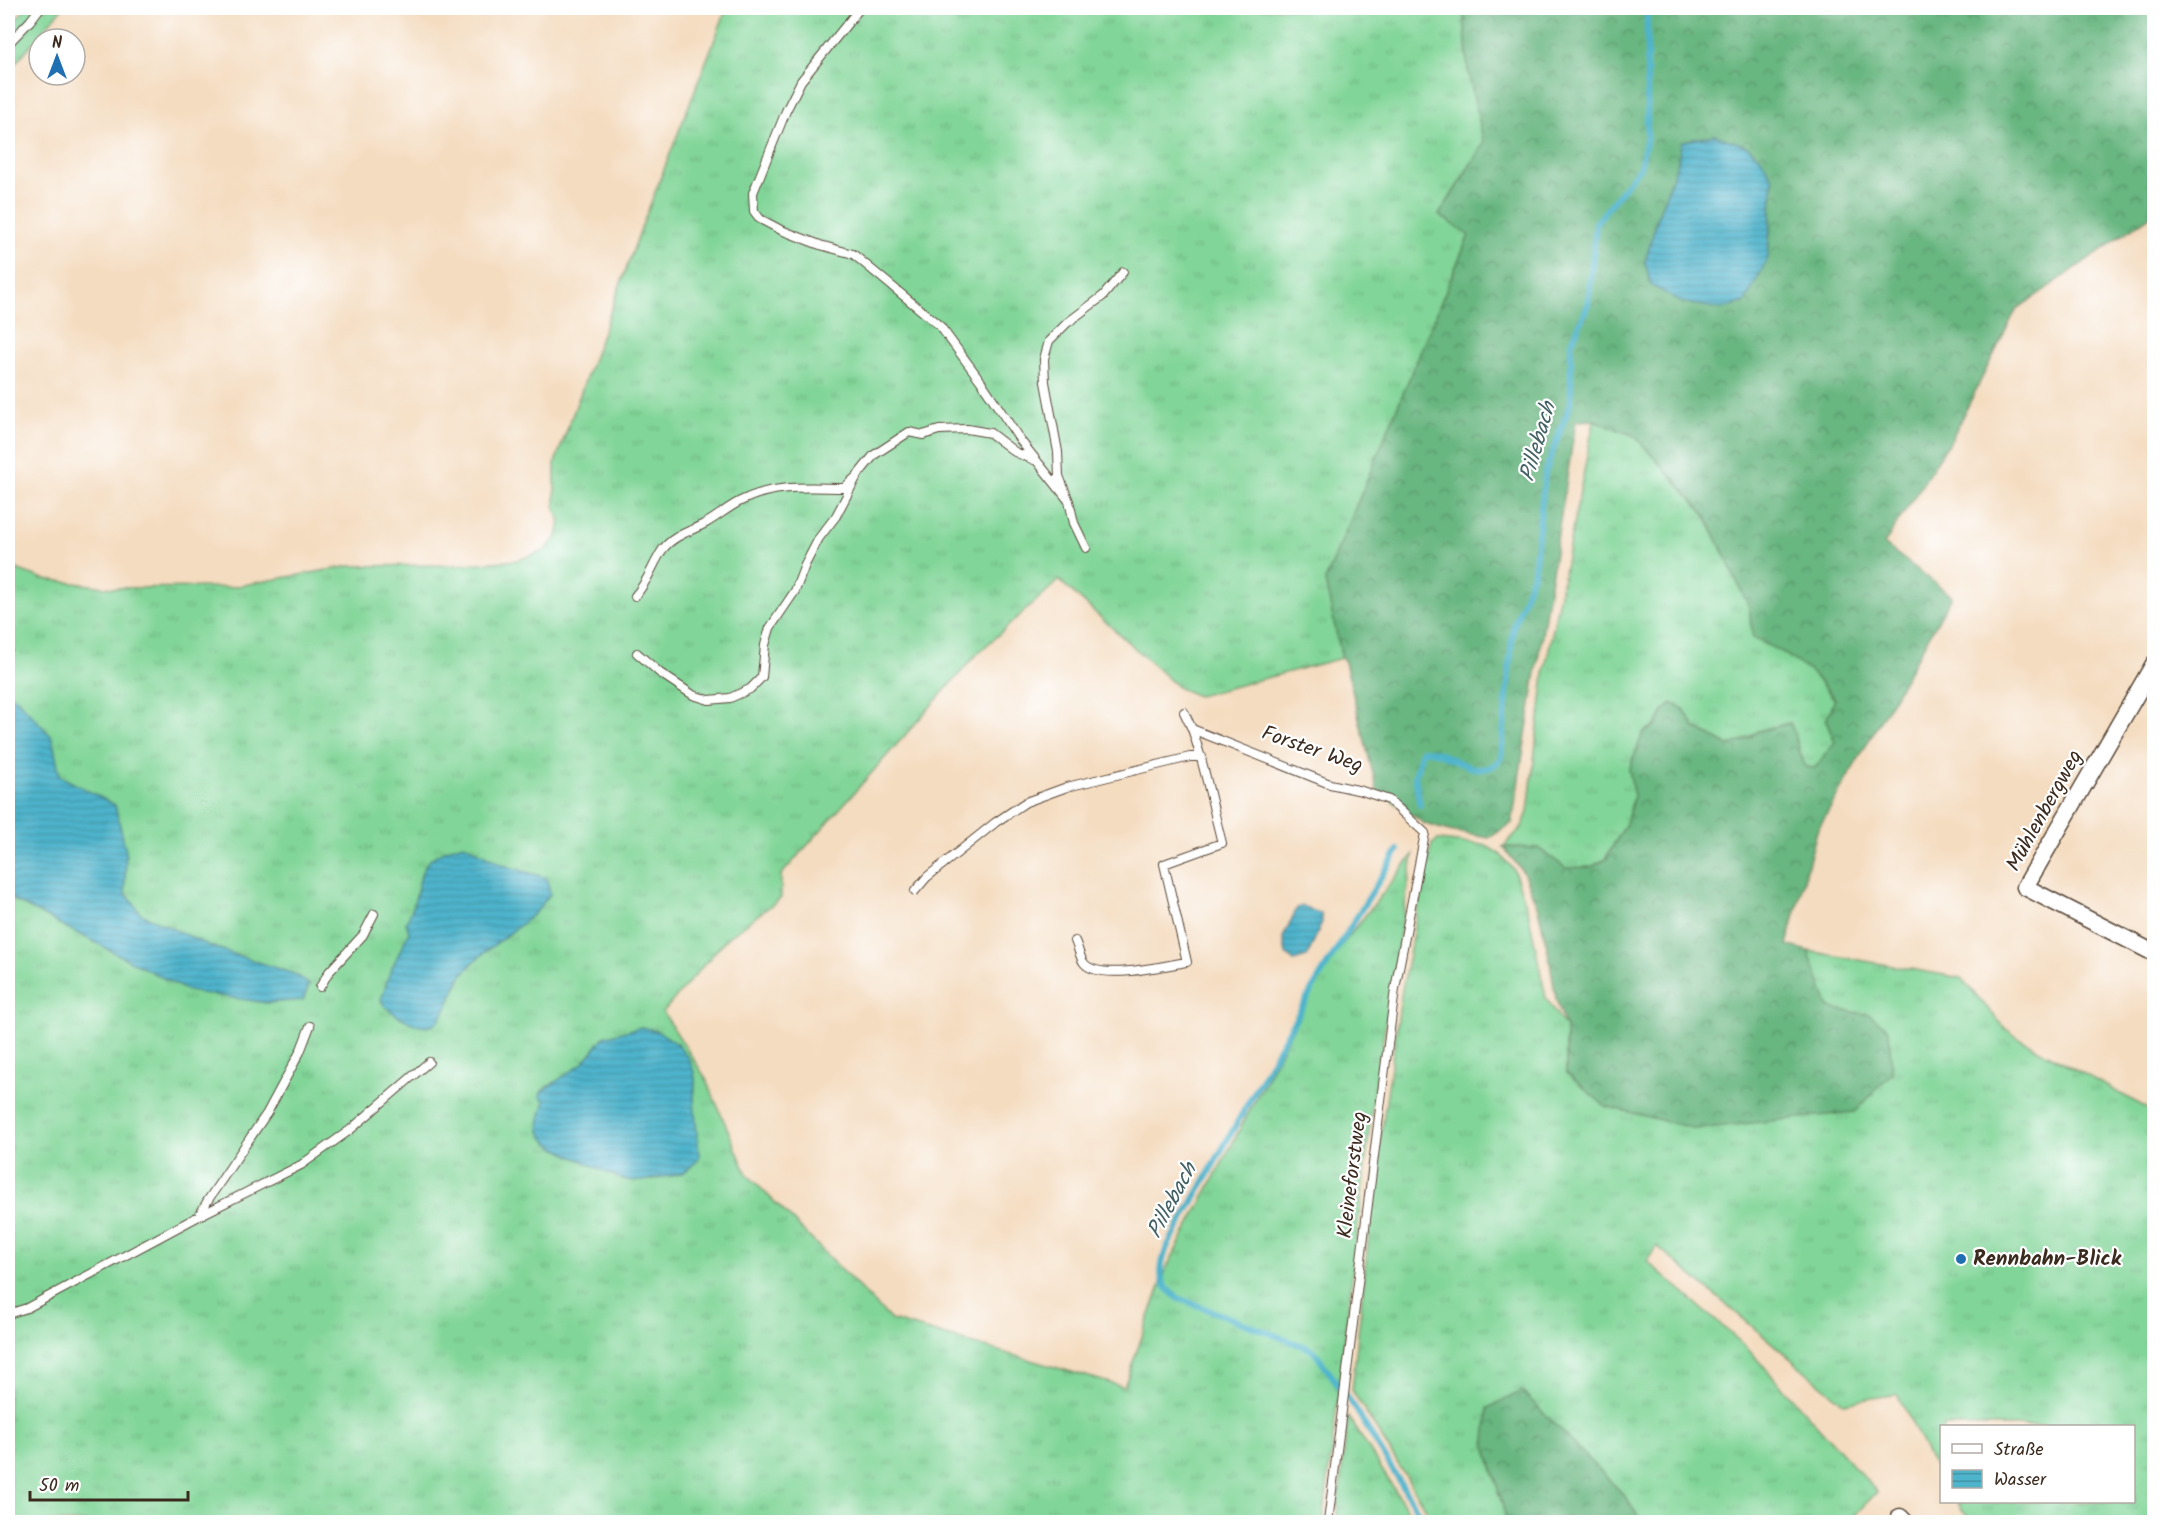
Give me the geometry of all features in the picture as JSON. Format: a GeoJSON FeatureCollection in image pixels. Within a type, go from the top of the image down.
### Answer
{"type":"FeatureCollection","features":[{"type":"Feature","properties":{"kind":"street","name":"Mühlenbergweg"},"geometry":{"type":"LineString","coordinates":[[2154,664],[2025,887],[2154,953]]}},
{"type":"Feature","properties":{"kind":"lane"},"geometry":{"type":"LineString","coordinates":[[8,44],[40,8]]}},
{"type":"Feature","properties":{"kind":"lane"},"geometry":{"type":"LineString","coordinates":[[861,8],[801,81],[786,111],[753,192],[754,211],[760,219],[781,230],[820,245],[853,254],[940,326],[980,380],[1020,441],[1069,501]]}},
{"type":"Feature","properties":{"kind":"lane"},"geometry":{"type":"LineString","coordinates":[[1086,548],[1074,523],[1069,501],[1059,476],[1058,452],[1045,382],[1044,359],[1049,341],[1067,323],[1103,296],[1124,272]]}},
{"type":"Feature","properties":{"kind":"lane"},"geometry":{"type":"LineString","coordinates":[[635,597],[645,586],[664,549],[683,533],[765,490],[796,487],[844,488],[874,455],[909,432],[923,435],[939,430],[967,429],[990,434],[1016,452],[1037,462]]}},
{"type":"Feature","properties":{"kind":"lane"},"geometry":{"type":"LineString","coordinates":[[637,653],[660,673],[693,695],[709,700],[730,698],[750,689],[762,677],[765,645],[770,628],[795,591],[819,538],[836,516],[857,476]]}},
{"type":"Feature","properties":{"kind":"lane"},"geometry":{"type":"LineString","coordinates":[[1075,941],[1084,963],[1097,971],[1114,972],[1187,962],[1164,864],[1222,843],[1204,775],[1202,757],[1185,712]]}},
{"type":"Feature","properties":{"kind":"lane","name":"Forster Weg"},"geometry":{"type":"LineString","coordinates":[[1192,729],[1330,784],[1389,800],[1425,833]]}},
{"type":"Feature","properties":{"kind":"lane"},"geometry":{"type":"LineString","coordinates":[[915,891],[927,877],[996,822],[1026,802],[1089,782],[1190,757],[1202,757]]}},
{"type":"Feature","properties":{"kind":"lane","name":"Kleineforstweg"},"geometry":{"type":"LineString","coordinates":[[1328,1522],[1395,989],[1425,833]]}},
{"type":"Feature","properties":{"kind":"lane"},"geometry":{"type":"LineString","coordinates":[[320,987],[329,972],[363,935],[374,914]]}},
{"type":"Feature","properties":{"kind":"lane"},"geometry":{"type":"LineString","coordinates":[[199,1216],[267,1113],[300,1052],[310,1026]]}},
{"type":"Feature","properties":{"kind":"lane"},"geometry":{"type":"LineString","coordinates":[[8,1314],[27,1308],[199,1216],[301,1165],[350,1130],[429,1062]]}},
{"type":"Feature","properties":{"kind":"green space"},"geometry":{"type":"Polygon","coordinates":[[[26,8],[62,8],[46,27],[27,27],[27,49],[8,72],[8,29],[26,8]]]}},
{"type":"Feature","properties":{"kind":"green space"},"geometry":{"type":"Polygon","coordinates":[[[727,8],[1467,8],[1464,14],[1468,71],[1484,143],[1439,215],[1469,235],[1325,581],[1342,658],[1198,696],[1179,688],[1059,580],[977,654],[781,875],[781,898],[728,937],[663,1012],[705,1077],[747,1174],[891,1320],[1124,1387],[1167,1267],[1327,964],[1413,855],[1372,1107],[1323,1522],[8,1522],[8,566],[44,579],[113,588],[232,587],[350,566],[457,565],[517,560],[544,551],[557,537],[560,522],[555,506],[555,463],[640,231],[727,8]]]}},
{"type":"Feature","properties":{"kind":"green space"},"geometry":{"type":"Polygon","coordinates":[[[1467,8],[2154,8],[2154,213],[2016,310],[1952,438],[1884,544],[1952,596],[1817,831],[1787,945],[1808,951],[1829,1008],[1870,1015],[1889,1030],[1892,1073],[1855,1112],[1696,1129],[1605,1106],[1566,1073],[1566,1028],[1556,999],[1538,908],[1523,872],[1503,847],[1538,848],[1566,868],[1591,867],[1605,860],[1626,824],[1634,796],[1629,770],[1643,733],[1656,725],[1663,712],[1672,703],[1684,709],[1695,728],[1727,745],[1741,742],[1759,731],[1790,723],[1805,767],[1815,768],[1835,742],[1826,721],[1835,699],[1812,673],[1782,652],[1753,638],[1749,607],[1706,516],[1635,436],[1594,420],[1576,421],[1512,823],[1489,838],[1449,831],[1425,824],[1377,790],[1345,662],[1342,658],[1325,581],[1469,235],[1439,215],[1484,143],[1468,71],[1464,14],[1467,8]],[[1714,135],[1682,142],[1678,162],[1658,216],[1645,262],[1651,285],[1768,258],[1773,179],[1714,135]]]}},
{"type":"Feature","properties":{"kind":"green space"},"geometry":{"type":"Polygon","coordinates":[[[1594,420],[1635,436],[1706,516],[1749,607],[1753,638],[1782,652],[1812,673],[1835,700],[1826,721],[1835,742],[1815,768],[1805,767],[1790,723],[1759,731],[1741,742],[1727,745],[1695,728],[1684,709],[1663,712],[1656,725],[1643,733],[1632,761],[1634,796],[1626,824],[1605,859],[1591,867],[1566,868],[1538,848],[1503,847],[1522,827],[1528,812],[1544,674],[1594,420]]]}},
{"type":"Feature","properties":{"kind":"green space"},"geometry":{"type":"Polygon","coordinates":[[[1438,840],[1485,845],[1500,854],[1514,870],[1528,911],[1546,998],[1566,1028],[1566,1073],[1869,1015],[1828,1008],[1808,951],[1961,978],[2006,1029],[2020,1039],[2154,1112],[2154,1522],[1971,1522],[1958,1503],[2135,1503],[2135,1425],[1940,1425],[1940,1476],[1897,1394],[1843,1403],[1657,1246],[1647,1261],[1746,1347],[1877,1492],[1848,1522],[1642,1522],[1623,1494],[1485,1441],[1507,1522],[1434,1522],[1352,1390],[1375,1177],[1402,990],[1432,844],[1438,840]]]}},
{"type":"Feature","properties":{"kind":"green space"},"geometry":{"type":"Polygon","coordinates":[[[1522,1391],[1623,1494],[1642,1522],[1507,1522],[1485,1441],[1488,1408],[1522,1391]]]}},
{"type":"Feature","properties":{"kind":"green space"},"geometry":{"type":"Polygon","coordinates":[[[1348,1416],[1415,1522],[1336,1522],[1348,1416]]]}},
{"type":"Feature","properties":{"kind":"water"},"geometry":{"type":"Polygon","coordinates":[[[1714,135],[1747,146],[1761,158],[1773,179],[1768,258],[1745,302],[1721,309],[1681,302],[1651,285],[1645,262],[1658,216],[1678,162],[1681,142],[1714,135]]]}},
{"type":"Feature","properties":{"kind":"water"},"geometry":{"type":"Polygon","coordinates":[[[8,693],[17,699],[52,737],[60,776],[115,805],[126,851],[125,892],[141,914],[210,946],[297,975],[309,985],[303,1000],[267,1003],[188,991],[8,897],[8,693]]]}},
{"type":"Feature","properties":{"kind":"water"},"geometry":{"type":"Polygon","coordinates":[[[464,844],[503,865],[547,878],[550,894],[536,912],[488,950],[462,975],[445,1011],[436,1023],[431,1026],[419,1025],[395,1014],[381,1000],[390,972],[409,932],[406,922],[426,865],[446,850],[464,844]]]}},
{"type":"Feature","properties":{"kind":"water"},"geometry":{"type":"Polygon","coordinates":[[[1302,906],[1321,914],[1322,922],[1307,957],[1294,961],[1286,954],[1283,937],[1297,908],[1302,906]]]}},
{"type":"Feature","properties":{"kind":"water"},"geometry":{"type":"Polygon","coordinates":[[[641,1027],[660,1033],[677,1044],[693,1069],[699,1159],[679,1174],[638,1181],[615,1176],[556,1148],[543,1137],[539,1124],[545,1101],[540,1097],[541,1092],[583,1063],[604,1037],[641,1027]]]}},
{"type":"Feature","properties":{"kind":"waterway","name":"Pillebach"},"geometry":{"type":"LineString","coordinates":[[1420,805],[1415,777],[1422,750],[1439,753],[1464,765],[1480,769],[1495,765],[1501,758],[1513,628],[1534,571],[1545,473],[1571,401],[1571,344],[1588,305],[1596,223],[1640,167],[1647,137],[1647,8]]}},
{"type":"Feature","properties":{"kind":"waterway","name":"Pillebach"},"geometry":{"type":"LineString","coordinates":[[1398,850],[1314,986],[1167,1247],[1161,1275],[1166,1287],[1178,1298],[1313,1350],[1355,1408],[1424,1522]]}},
{"type":"Feature","properties":{"kind":"place","name":"Rennbahn-Blick"},"geometry":{"type":"Point","coordinates":[1961,1259]}}]}
